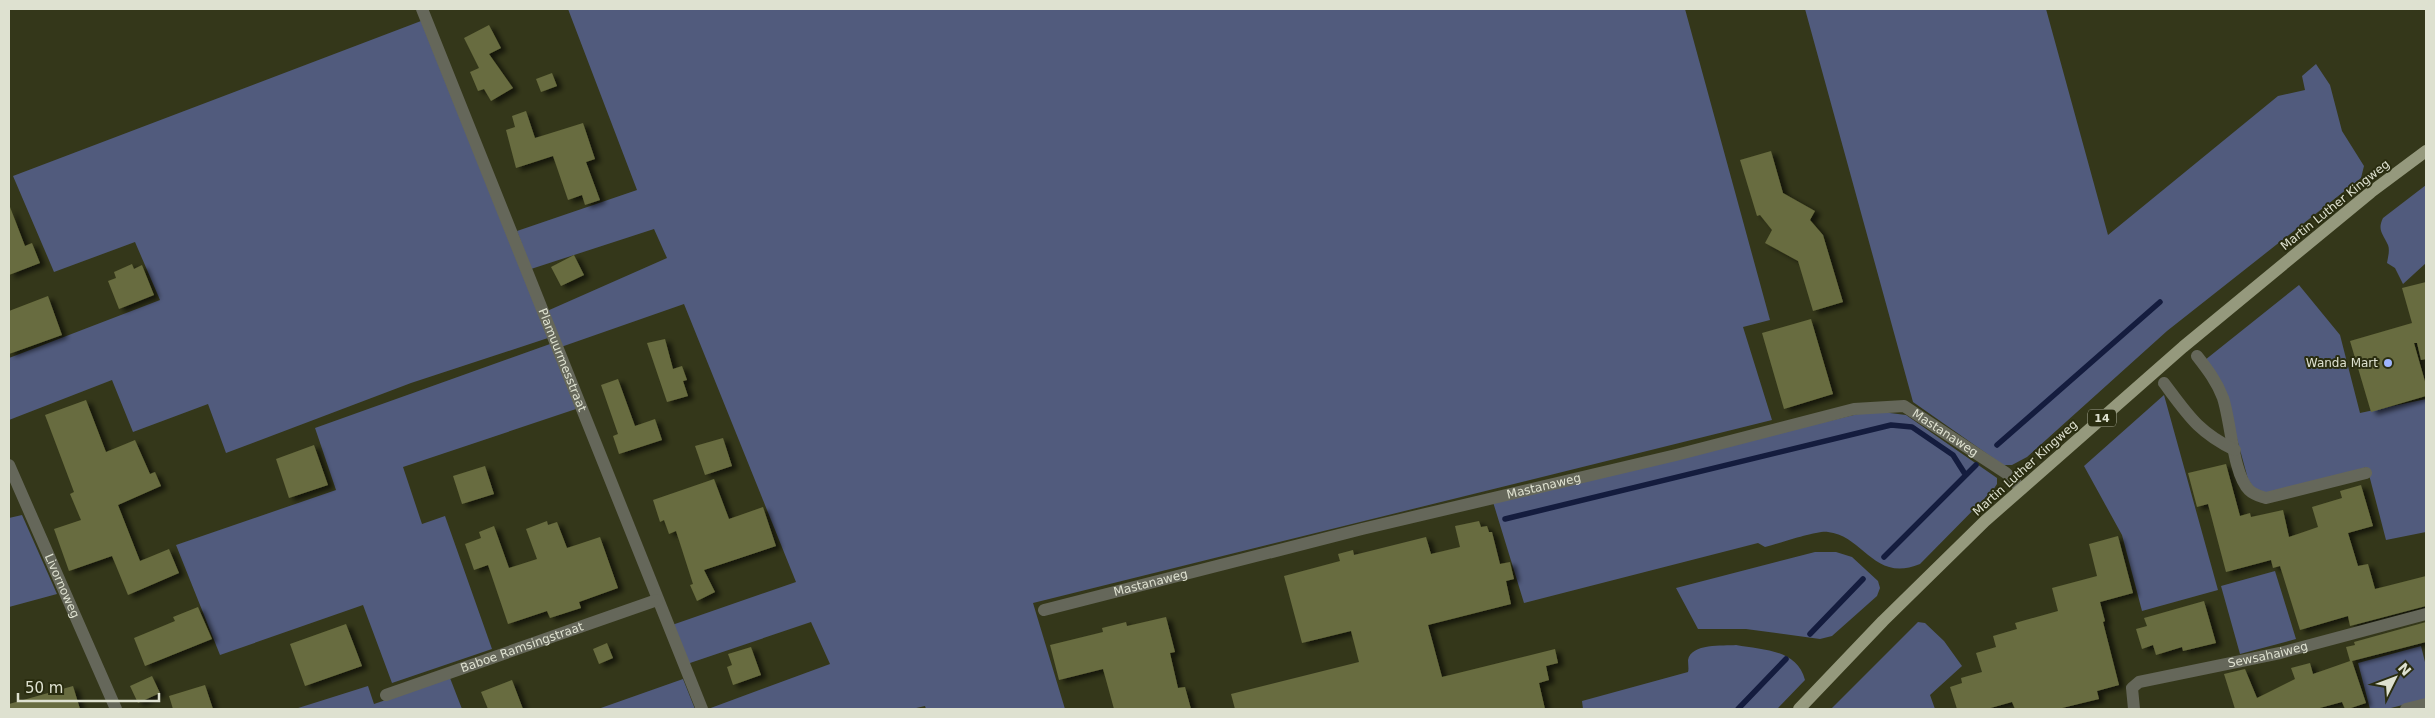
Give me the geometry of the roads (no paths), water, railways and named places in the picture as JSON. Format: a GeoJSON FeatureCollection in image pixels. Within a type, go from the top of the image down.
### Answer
{"type":"FeatureCollection","features":[{"type":"Feature","properties":{"kind":"main road","name":"Martin Luther Kingweg"},"geometry":{"type":"LineString","coordinates":[[1799,709],[1882,621],[2021,489],[2183,347],[2371,192],[2426,151]]}},
{"type":"Feature","properties":{"kind":"street","name":"Plamuurmesstraat"},"geometry":{"type":"LineString","coordinates":[[422,9],[702,709]]}},
{"type":"Feature","properties":{"kind":"street"},"geometry":{"type":"LineString","coordinates":[[2197,356],[2214,378],[2223,399],[2234,450],[2242,476],[2248,489],[2255,495],[2266,498],[2366,473]]}},
{"type":"Feature","properties":{"kind":"street"},"geometry":{"type":"LineString","coordinates":[[2164,383],[2195,424],[2212,439],[2234,450]]}},
{"type":"Feature","properties":{"kind":"street","name":"Mastanaweg"},"geometry":{"type":"LineString","coordinates":[[1044,610],[1352,531],[1676,455],[1854,409],[1904,406],[2006,473],[2021,489]]}},
{"type":"Feature","properties":{"kind":"street","name":"Livornoweg"},"geometry":{"type":"LineString","coordinates":[[9,465],[116,709]]}},
{"type":"Feature","properties":{"kind":"street","name":"Baboe Ramsingstraat"},"geometry":{"type":"LineString","coordinates":[[386,696],[657,600]]}},
{"type":"Feature","properties":{"kind":"street","name":"Sewsahaiweg"},"geometry":{"type":"LineString","coordinates":[[2134,709],[2132,688],[2140,682],[2280,653],[2426,614]]}},
{"type":"Feature","properties":{"kind":"street"},"geometry":{"type":"LineString","coordinates":[[2406,709],[2426,704]]}},
{"type":"Feature","properties":{"kind":"waterway"},"geometry":{"type":"LineString","coordinates":[[1997,445],[2160,302]]}},
{"type":"Feature","properties":{"kind":"waterway"},"geometry":{"type":"LineString","coordinates":[[1505,519],[1891,425],[1912,427],[1953,455],[1965,474]]}},
{"type":"Feature","properties":{"kind":"waterway"},"geometry":{"type":"LineString","coordinates":[[1884,557],[1976,465]]}},
{"type":"Feature","properties":{"kind":"waterway"},"geometry":{"type":"LineString","coordinates":[[1810,634],[1863,579]]}},
{"type":"Feature","properties":{"kind":"waterway"},"geometry":{"type":"LineString","coordinates":[[1738,709],[1786,659]]}},
{"type":"Feature","properties":{"kind":"place","name":"Wanda Mart"},"geometry":{"type":"Point","coordinates":[2388,363]}}]}
